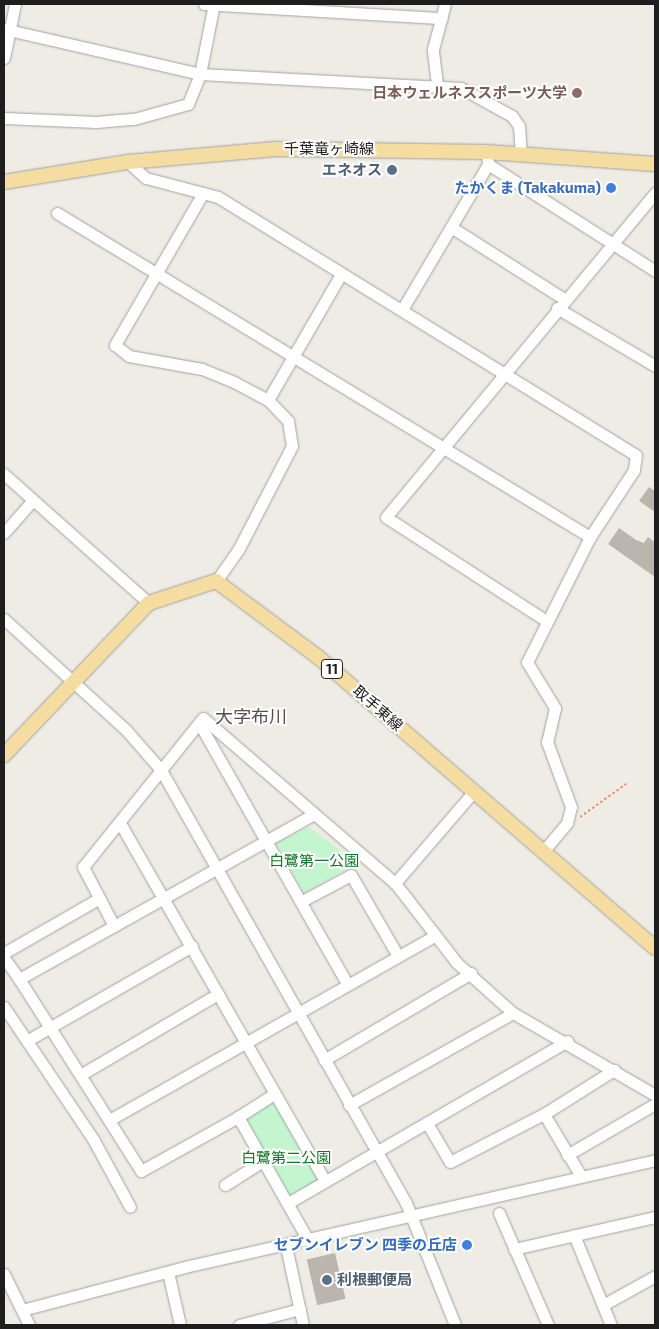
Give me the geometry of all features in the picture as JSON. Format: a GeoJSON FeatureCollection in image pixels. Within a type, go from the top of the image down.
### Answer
{"type":"FeatureCollection","features":[{"type":"Feature","properties":{"kind":"main road","name":"千葉竜ヶ崎線"},"geometry":{"type":"LineString","coordinates":[[4,182],[128,162],[278,149],[488,158],[521,154],[655,164]]}},
{"type":"Feature","properties":{"kind":"main road"},"geometry":{"type":"LineString","coordinates":[[4,755],[76,684],[150,603],[216,581]]}},
{"type":"Feature","properties":{"kind":"main road","name":"取手東線"},"geometry":{"type":"LineString","coordinates":[[216,581],[318,657],[544,850],[655,948]]}},
{"type":"Feature","properties":{"kind":"street"},"geometry":{"type":"LineString","coordinates":[[4,58],[7,29],[15,4]]}},
{"type":"Feature","properties":{"kind":"street"},"geometry":{"type":"LineString","coordinates":[[4,118],[96,122],[143,117],[188,104],[200,74],[211,4],[442,18]]}},
{"type":"Feature","properties":{"kind":"street"},"geometry":{"type":"LineString","coordinates":[[437,84],[434,50],[445,4]]}},
{"type":"Feature","properties":{"kind":"street"},"geometry":{"type":"LineString","coordinates":[[7,29],[200,74],[437,84],[461,88],[507,111],[519,126],[521,154]]}},
{"type":"Feature","properties":{"kind":"street"},"geometry":{"type":"LineString","coordinates":[[403,308],[451,227],[488,158],[612,246],[655,271]]}},
{"type":"Feature","properties":{"kind":"street"},"geometry":{"type":"LineString","coordinates":[[128,162],[146,178],[218,197],[340,274],[403,308],[636,454],[634,470],[590,536],[545,620],[527,662],[555,708],[547,742],[571,807],[567,823],[544,850]]}},
{"type":"Feature","properties":{"kind":"street"},"geometry":{"type":"LineString","coordinates":[[203,193],[158,275],[116,341],[119,351],[202,369],[268,400],[288,421],[292,446],[238,550],[216,581]]}},
{"type":"Feature","properties":{"kind":"street"},"geometry":{"type":"LineString","coordinates":[[545,620],[386,517],[561,303],[612,246],[655,193]]}},
{"type":"Feature","properties":{"kind":"street"},"geometry":{"type":"LineString","coordinates":[[57,214],[590,536]]}},
{"type":"Feature","properties":{"kind":"street"},"geometry":{"type":"LineString","coordinates":[[451,227],[655,366]]}},
{"type":"Feature","properties":{"kind":"street"},"geometry":{"type":"LineString","coordinates":[[268,400],[340,274]]}},
{"type":"Feature","properties":{"kind":"street"},"geometry":{"type":"LineString","coordinates":[[4,474],[32,501],[150,603]]}},
{"type":"Feature","properties":{"kind":"street"},"geometry":{"type":"LineString","coordinates":[[4,533],[32,501]]}},
{"type":"Feature","properties":{"kind":"street"},"geometry":{"type":"LineString","coordinates":[[4,619],[76,684],[161,770],[412,1215],[455,1325]]}},
{"type":"Feature","properties":{"kind":"street"},"geometry":{"type":"LineString","coordinates":[[114,926],[98,899],[83,867],[203,718],[395,883],[431,924],[434,936],[470,973],[513,1012],[567,1041],[655,1094]]}},
{"type":"Feature","properties":{"kind":"street"},"geometry":{"type":"LineString","coordinates":[[199,723],[268,839],[348,985]]}},
{"type":"Feature","properties":{"kind":"street"},"geometry":{"type":"LineString","coordinates":[[395,883],[474,792]]}},
{"type":"Feature","properties":{"kind":"street"},"geometry":{"type":"LineString","coordinates":[[19,979],[162,897],[313,814]]}},
{"type":"Feature","properties":{"kind":"street"},"geometry":{"type":"LineString","coordinates":[[120,823],[324,1179]]}},
{"type":"Feature","properties":{"kind":"street"},"geometry":{"type":"LineString","coordinates":[[302,901],[351,875],[398,956]]}},
{"type":"Feature","properties":{"kind":"street"},"geometry":{"type":"LineString","coordinates":[[4,952],[98,899]]}},
{"type":"Feature","properties":{"kind":"street"},"geometry":{"type":"LineString","coordinates":[[111,1119],[434,936]]}},
{"type":"Feature","properties":{"kind":"street"},"geometry":{"type":"LineString","coordinates":[[28,1040],[192,946]]}},
{"type":"Feature","properties":{"kind":"street"},"geometry":{"type":"LineString","coordinates":[[4,958],[111,1119],[141,1171],[238,1117],[274,1094]]}},
{"type":"Feature","properties":{"kind":"street"},"geometry":{"type":"LineString","coordinates":[[324,1060],[470,973]]}},
{"type":"Feature","properties":{"kind":"street"},"geometry":{"type":"LineString","coordinates":[[82,1074],[218,994]]}},
{"type":"Feature","properties":{"kind":"street"},"geometry":{"type":"LineString","coordinates":[[4,1007],[93,1139],[130,1208]]}},
{"type":"Feature","properties":{"kind":"street"},"geometry":{"type":"LineString","coordinates":[[349,1105],[513,1012]]}},
{"type":"Feature","properties":{"kind":"street"},"geometry":{"type":"LineString","coordinates":[[288,1203],[324,1179],[427,1123],[567,1041]]}},
{"type":"Feature","properties":{"kind":"street"},"geometry":{"type":"LineString","coordinates":[[427,1123],[450,1162],[544,1114],[614,1070]]}},
{"type":"Feature","properties":{"kind":"street"},"geometry":{"type":"LineString","coordinates":[[568,1155],[655,1104]]}},
{"type":"Feature","properties":{"kind":"street"},"geometry":{"type":"LineString","coordinates":[[544,1114],[581,1176]]}},
{"type":"Feature","properties":{"kind":"street"},"geometry":{"type":"LineString","coordinates":[[238,1117],[308,1240]]}},
{"type":"Feature","properties":{"kind":"street"},"geometry":{"type":"LineString","coordinates":[[22,1310],[168,1272],[655,1160]]}},
{"type":"Feature","properties":{"kind":"street"},"geometry":{"type":"LineString","coordinates":[[225,1185],[263,1161]]}},
{"type":"Feature","properties":{"kind":"street"},"geometry":{"type":"LineString","coordinates":[[499,1214],[548,1325]]}},
{"type":"Feature","properties":{"kind":"street"},"geometry":{"type":"LineString","coordinates":[[514,1249],[655,1217]]}},
{"type":"Feature","properties":{"kind":"street"},"geometry":{"type":"LineString","coordinates":[[574,1235],[611,1325]]}},
{"type":"Feature","properties":{"kind":"street"},"geometry":{"type":"LineString","coordinates":[[286,1246],[303,1325]]}},
{"type":"Feature","properties":{"kind":"street"},"geometry":{"type":"LineString","coordinates":[[168,1272],[180,1325]]}},
{"type":"Feature","properties":{"kind":"street"},"geometry":{"type":"LineString","coordinates":[[4,1274],[29,1325]]}},
{"type":"Feature","properties":{"kind":"street"},"geometry":{"type":"LineString","coordinates":[[603,1305],[655,1276]]}},
{"type":"Feature","properties":{"kind":"street"},"geometry":{"type":"LineString","coordinates":[[239,1325],[300,1309]]}},
{"type":"Feature","properties":{"kind":"path"},"geometry":{"type":"LineString","coordinates":[[576,821],[626,784]]}},
{"type":"Feature","properties":{"kind":"green space","name":"白鷺第一公園"},"geometry":{"type":"Polygon","coordinates":[[[309,827],[353,860],[347,869],[304,893],[276,843],[309,827]]]}},
{"type":"Feature","properties":{"kind":"green space","name":"白鷺第二公園"},"geometry":{"type":"Polygon","coordinates":[[[273,1098],[321,1181],[289,1200],[241,1116],[273,1098]]]}},
{"type":"Feature","properties":{"kind":"building"},"geometry":{"type":"Polygon","coordinates":[[[649,487],[655,491],[655,512],[639,501],[649,487]]]}},
{"type":"Feature","properties":{"kind":"building"},"geometry":{"type":"Polygon","coordinates":[[[619,528],[636,540],[644,543],[648,537],[655,542],[655,577],[608,544],[619,528]]]}},
{"type":"Feature","properties":{"kind":"building"},"geometry":{"type":"Polygon","coordinates":[[[335,1253],[346,1299],[317,1305],[307,1260],[335,1253]]]}},
{"type":"Feature","properties":{"kind":"place","name":"日本ウェルネススポーツ大学"},"geometry":{"type":"Point","coordinates":[577,93]}},
{"type":"Feature","properties":{"kind":"place","name":"エネオス"},"geometry":{"type":"Point","coordinates":[392,170]}},
{"type":"Feature","properties":{"kind":"place","name":"たかくま (Takakuma)"},"geometry":{"type":"Point","coordinates":[611,188]}},
{"type":"Feature","properties":{"kind":"place","name":"セブンイレブン 四季の丘店"},"geometry":{"type":"Point","coordinates":[467,1245]}},
{"type":"Feature","properties":{"kind":"place","name":"利根郵便局"},"geometry":{"type":"Point","coordinates":[327,1280]}},
{"type":"Feature","properties":{"kind":"district","name":"大字布川"},"geometry":{"type":"Point","coordinates":[251,716]}}]}
